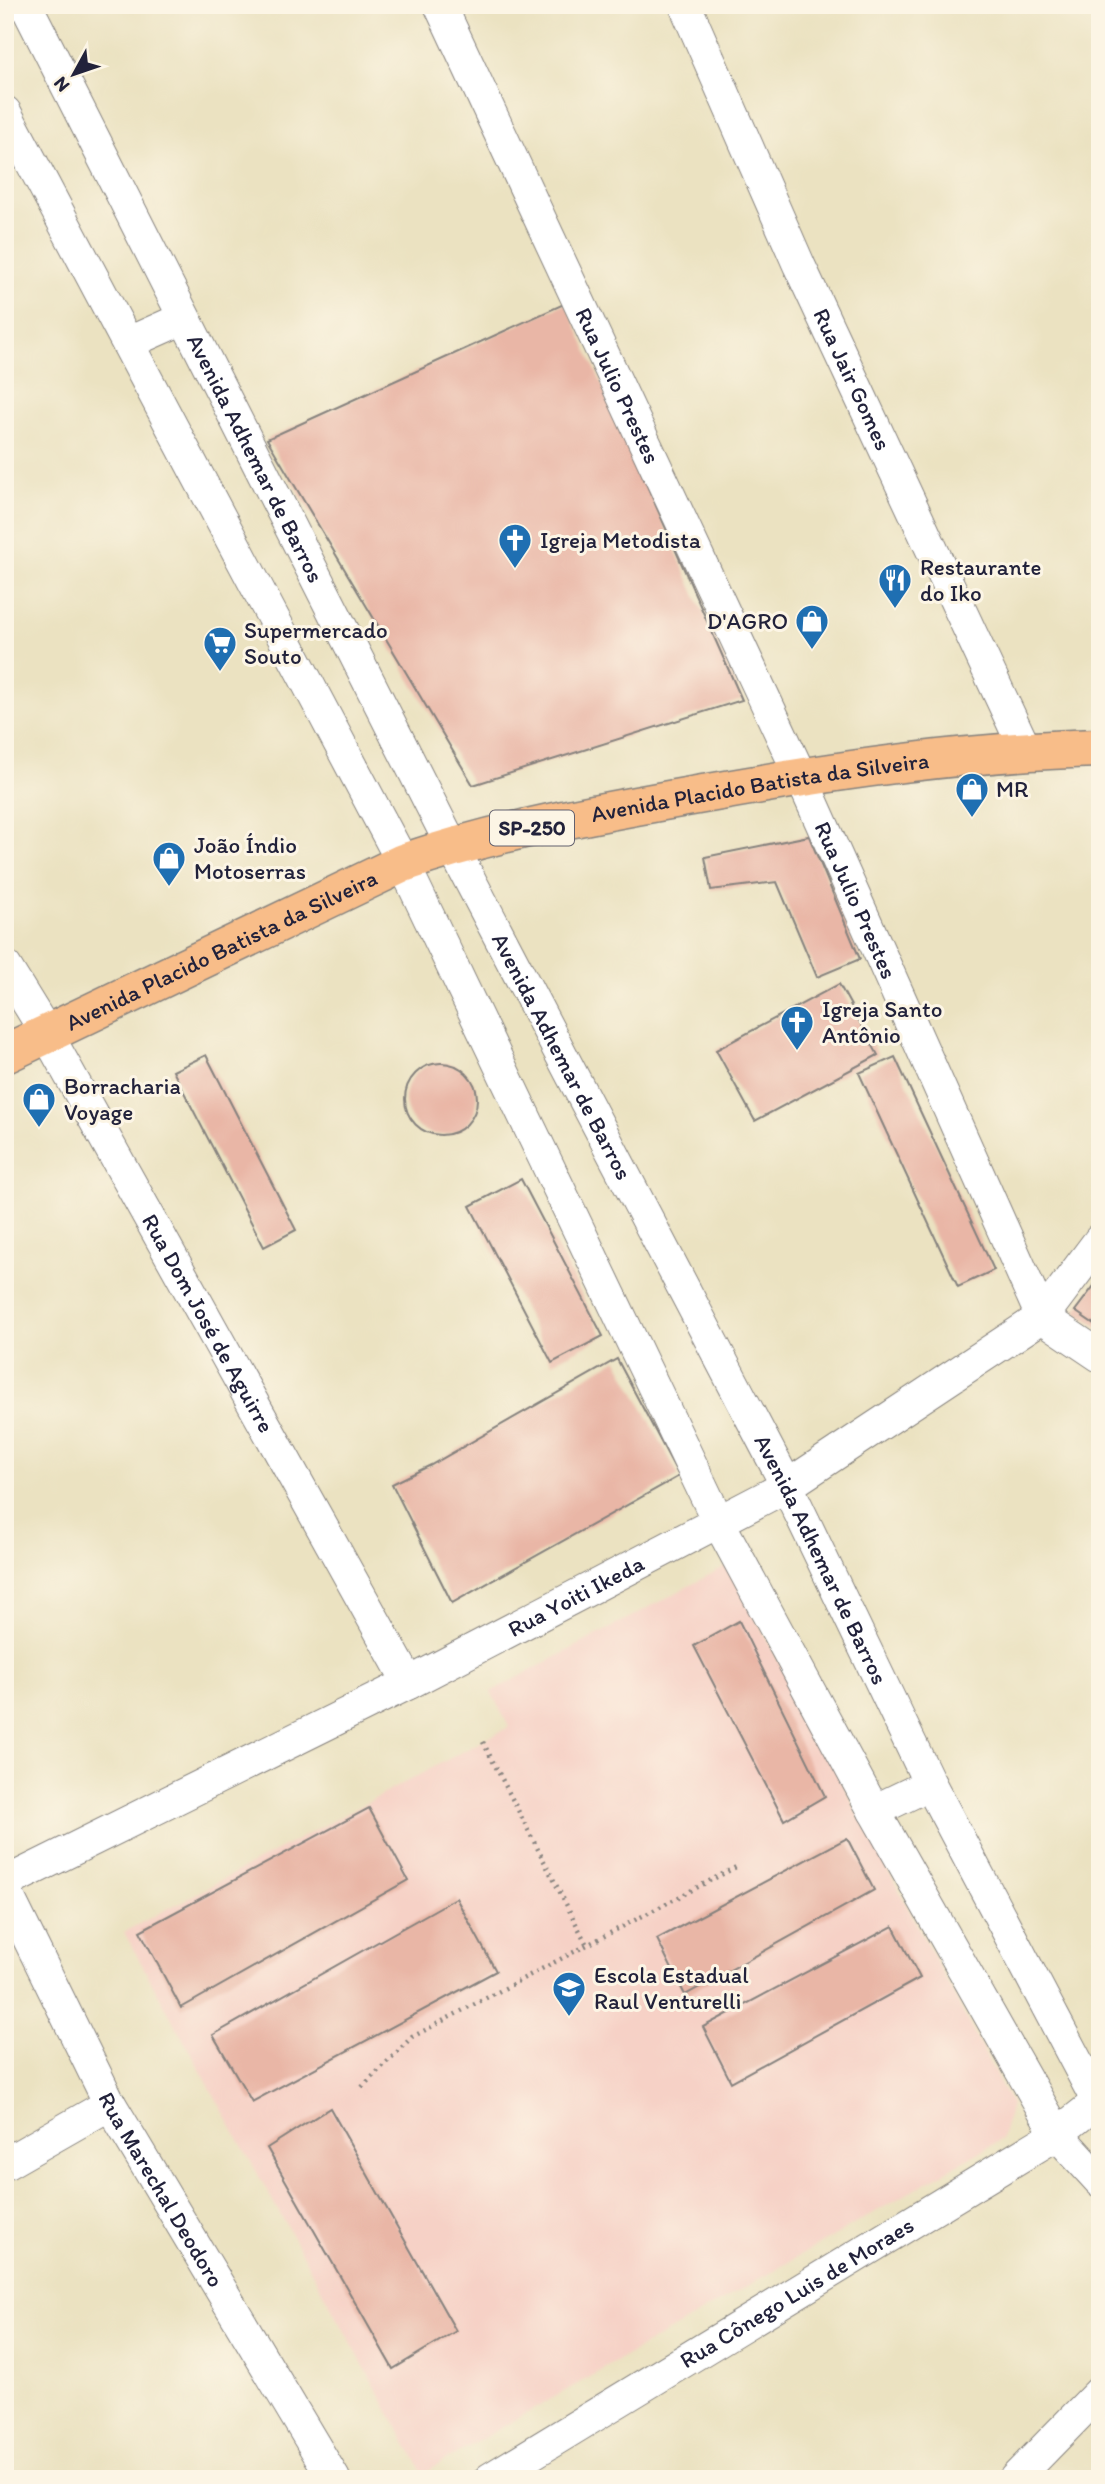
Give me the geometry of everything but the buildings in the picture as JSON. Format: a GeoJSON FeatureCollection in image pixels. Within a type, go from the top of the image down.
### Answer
{"type":"FeatureCollection","features":[{"type":"Feature","properties":{"kind":"main road","name":"Avenida Placido Batista da Silveira"},"geometry":{"type":"LineString","coordinates":[[5,1054],[403,863],[452,846],[623,807],[801,777],[1025,749],[1100,748]]}},
{"type":"Feature","properties":{"kind":"street","name":"Avenida Adhemar de Barros"},"geometry":{"type":"LineString","coordinates":[[26,5],[452,846],[787,1486],[930,1784],[1099,2103]]}},
{"type":"Feature","properties":{"kind":"street","name":"Rua Julio Prestes"},"geometry":{"type":"LineString","coordinates":[[440,5],[801,777],[1042,1317]]}},
{"type":"Feature","properties":{"kind":"street","name":"Rua Jair Gomes"},"geometry":{"type":"LineString","coordinates":[[685,5],[799,265],[1025,749]]}},
{"type":"Feature","properties":{"kind":"street"},"geometry":{"type":"LineString","coordinates":[[5,112],[403,863],[719,1523],[874,1811],[1057,2134],[1100,2181]]}},
{"type":"Feature","properties":{"kind":"street"},"geometry":{"type":"LineString","coordinates":[[128,343],[184,318]]}},
{"type":"Feature","properties":{"kind":"street","name":"Rua Dom José de Aguirre"},"geometry":{"type":"LineString","coordinates":[[5,966],[47,1034],[409,1683]]}},
{"type":"Feature","properties":{"kind":"street","name":"Rua Yoiti Ikeda"},"geometry":{"type":"LineString","coordinates":[[5,1883],[409,1683],[787,1486],[1042,1317],[1100,1240]]}},
{"type":"Feature","properties":{"kind":"street"},"geometry":{"type":"LineString","coordinates":[[1042,1317],[1100,1356]]}},
{"type":"Feature","properties":{"kind":"street"},"geometry":{"type":"LineString","coordinates":[[874,1811],[930,1784]]}},
{"type":"Feature","properties":{"kind":"street","name":"Rua Marechal Deodoro"},"geometry":{"type":"LineString","coordinates":[[5,1890],[110,2104],[334,2479]]}},
{"type":"Feature","properties":{"kind":"street","name":"Rua Cônego Luis de Moraes"},"geometry":{"type":"LineString","coordinates":[[490,2479],[1057,2134],[1099,2103]]}},
{"type":"Feature","properties":{"kind":"street"},"geometry":{"type":"LineString","coordinates":[[5,2164],[110,2104]]}},
{"type":"Feature","properties":{"kind":"street"},"geometry":{"type":"LineString","coordinates":[[1015,2479],[1100,2392]]}},
{"type":"Feature","properties":{"kind":"path"},"geometry":{"type":"LineString","coordinates":[[483,1742],[587,1945]]}},
{"type":"Feature","properties":{"kind":"path"},"geometry":{"type":"LineString","coordinates":[[362,2087],[412,2037],[736,1867]]}},
{"type":"Feature","properties":{"kind":"shaded area","name":"Escola Estadual Raul Venturelli"},"geometry":{"type":"Polygon","coordinates":[[[728,1565],[1011,2104],[1002,2139],[423,2473],[124,1932],[509,1727],[491,1692],[728,1565]]]}},
{"type":"Feature","properties":{"kind":"place","name":"Igreja Metodista"},"geometry":{"type":"Point","coordinates":[515,570]}},
{"type":"Feature","properties":{"kind":"place","name":"Restaurante do Iko"},"geometry":{"type":"Point","coordinates":[895,610]}},
{"type":"Feature","properties":{"kind":"place","name":"D'AGRO"},"geometry":{"type":"Point","coordinates":[812,651]}},
{"type":"Feature","properties":{"kind":"place","name":"Supermercado Souto"},"geometry":{"type":"Point","coordinates":[220,673]}},
{"type":"Feature","properties":{"kind":"place","name":"MR"},"geometry":{"type":"Point","coordinates":[972,819]}},
{"type":"Feature","properties":{"kind":"place","name":"João Índio Motoserras"},"geometry":{"type":"Point","coordinates":[169,888]}},
{"type":"Feature","properties":{"kind":"place","name":"Igreja Santo Antônio"},"geometry":{"type":"Point","coordinates":[797,1052]}},
{"type":"Feature","properties":{"kind":"place","name":"Borracharia Voyage"},"geometry":{"type":"Point","coordinates":[39,1129]}},
{"type":"Feature","properties":{"kind":"place","name":"Escola Estadual Raul Venturelli"},"geometry":{"type":"Point","coordinates":[569,2018]}}]}
